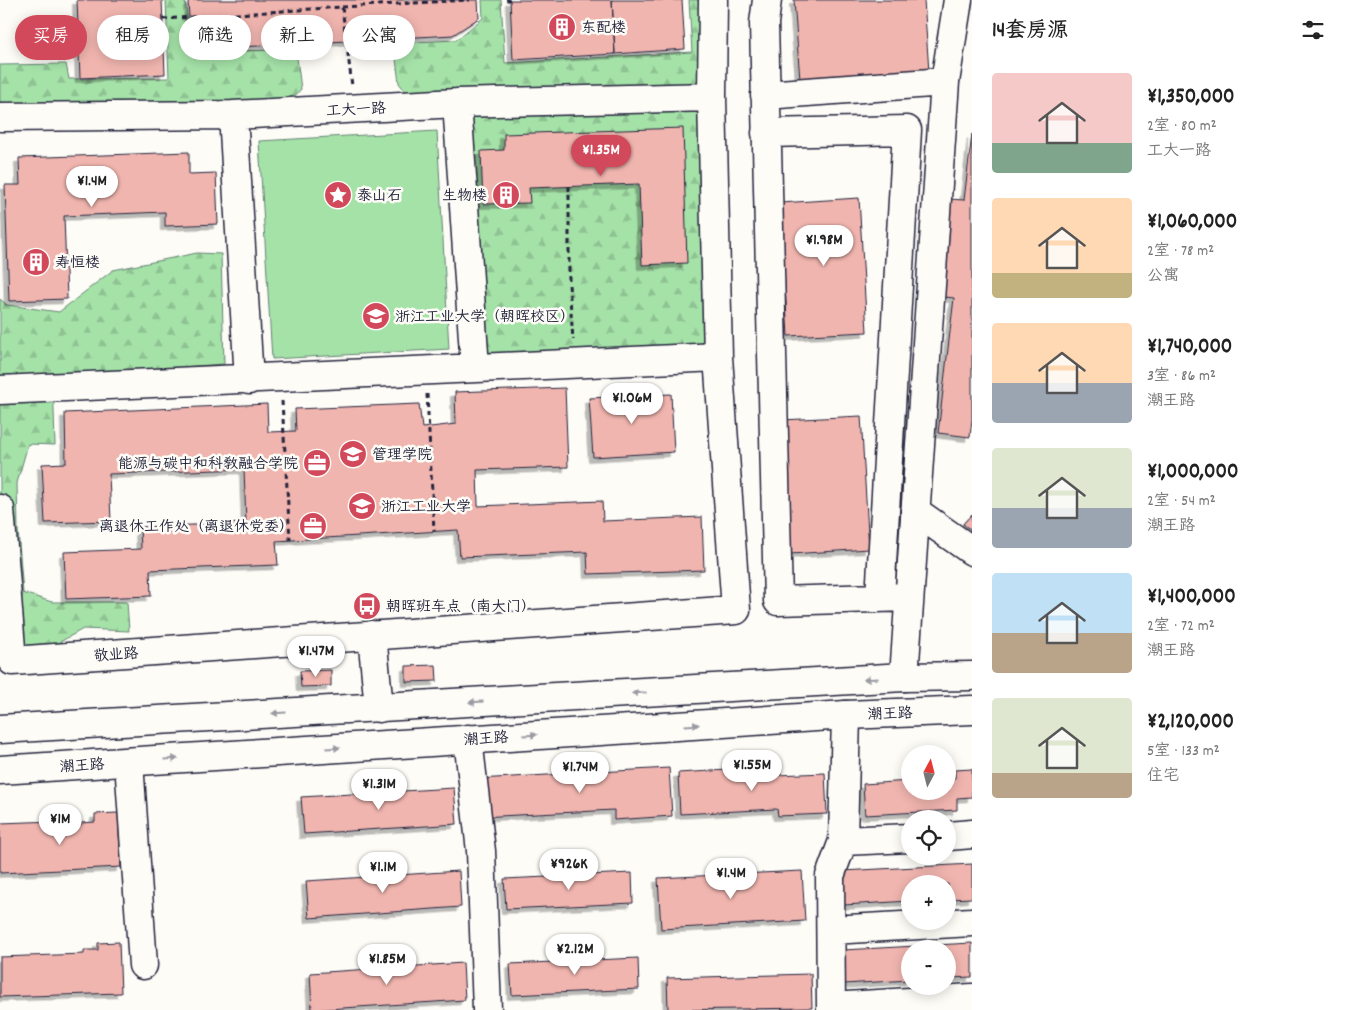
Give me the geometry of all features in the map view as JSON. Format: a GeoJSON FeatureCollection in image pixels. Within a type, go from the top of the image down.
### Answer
{"type":"FeatureCollection","features":[{"type":"Feature","properties":{"kind":"street"},"geometry":{"type":"LineString","coordinates":[[379,708],[372,635],[736,610],[718,357],[712,96],[713,0]]}},
{"type":"Feature","properties":{"kind":"street"},"geometry":{"type":"LineString","coordinates":[[767,0],[764,23],[765,95],[778,600],[909,596]]}},
{"type":"Feature","properties":{"kind":"street"},"geometry":{"type":"LineString","coordinates":[[904,677],[945,82],[958,0]]}},
{"type":"Feature","properties":{"kind":"street"},"geometry":{"type":"LineString","coordinates":[[765,95],[945,82]]}},
{"type":"Feature","properties":{"kind":"street","name":"工大一路"},"geometry":{"type":"LineString","coordinates":[[0,117],[233,116],[457,103],[712,96]]}},
{"type":"Feature","properties":{"kind":"street"},"geometry":{"type":"LineString","coordinates":[[457,103],[475,368]]}},
{"type":"Feature","properties":{"kind":"street"},"geometry":{"type":"LineString","coordinates":[[233,116],[249,380]]}},
{"type":"Feature","properties":{"kind":"street"},"geometry":{"type":"LineString","coordinates":[[766,133],[907,130],[880,598]]}},
{"type":"Feature","properties":{"kind":"street"},"geometry":{"type":"LineString","coordinates":[[0,390],[718,357]]}},
{"type":"Feature","properties":{"kind":"street","name":"敬业路"},"geometry":{"type":"LineString","coordinates":[[0,508],[12,661],[372,635]]}},
{"type":"Feature","properties":{"kind":"street"},"geometry":{"type":"LineString","coordinates":[[916,511],[972,551]]}},
{"type":"Feature","properties":{"kind":"street"},"geometry":{"type":"LineString","coordinates":[[0,729],[904,677],[972,676]]}},
{"type":"Feature","properties":{"kind":"street","name":"潮王路"},"geometry":{"type":"LineString","coordinates":[[0,770],[846,715],[972,710]]}},
{"type":"Feature","properties":{"kind":"street"},"geometry":{"type":"LineString","coordinates":[[846,715],[843,842],[830,876],[831,1009],[972,998]]}},
{"type":"Feature","properties":{"kind":"street"},"geometry":{"type":"LineString","coordinates":[[468,739],[481,851],[487,1010]]}},
{"type":"Feature","properties":{"kind":"street"},"geometry":{"type":"LineString","coordinates":[[129,762],[143,965]]}},
{"type":"Feature","properties":{"kind":"street"},"geometry":{"type":"LineString","coordinates":[[956,835],[972,834]]}},
{"type":"Feature","properties":{"kind":"street"},"geometry":{"type":"LineString","coordinates":[[843,842],[901,839]]}},
{"type":"Feature","properties":{"kind":"street"},"geometry":{"type":"LineString","coordinates":[[831,930],[972,922]]}},
{"type":"Feature","properties":{"kind":"path"},"geometry":{"type":"LineString","coordinates":[[169,19],[470,0]]}},
{"type":"Feature","properties":{"kind":"path"},"geometry":{"type":"LineString","coordinates":[[342,8],[356,109]]}},
{"type":"Feature","properties":{"kind":"path"},"geometry":{"type":"LineString","coordinates":[[569,186],[569,284],[574,363]]}},
{"type":"Feature","properties":{"kind":"path"},"geometry":{"type":"LineString","coordinates":[[426,371],[434,531]]}},
{"type":"Feature","properties":{"kind":"path"},"geometry":{"type":"LineString","coordinates":[[281,378],[290,540]]}},
{"type":"Feature","properties":{"kind":"green space"},"geometry":{"type":"Polygon","coordinates":[[[166,0],[188,0],[185,2],[187,15],[179,15],[179,60],[251,60],[251,51],[261,50],[261,60],[297,60],[301,89],[280,113],[0,106],[0,65],[66,64],[69,79],[169,78],[169,15],[167,15],[166,0]]]}},
{"type":"Feature","properties":{"kind":"green space"},"geometry":{"type":"Polygon","coordinates":[[[482,0],[501,0],[505,63],[692,52],[689,0],[712,0],[718,357],[475,368],[457,104],[416,106],[399,83],[396,60],[415,60],[415,42],[456,40],[483,18],[482,0]]]}},
{"type":"Feature","properties":{"kind":"green space"},"geometry":{"type":"Polygon","coordinates":[[[437,131],[449,349],[272,359],[259,141],[437,131]]]}},
{"type":"Feature","properties":{"kind":"green space"},"geometry":{"type":"Polygon","coordinates":[[[197,253],[221,254],[224,364],[53,376],[55,445],[28,444],[17,483],[18,530],[23,593],[52,602],[127,602],[129,631],[83,629],[58,643],[20,646],[0,663],[0,299],[7,305],[59,312],[113,270],[197,253]]]}},
{"type":"Feature","properties":{"kind":"building"},"geometry":{"type":"Polygon","coordinates":[[[77,0],[162,0],[163,15],[97,15],[97,60],[164,60],[165,74],[80,78],[79,60],[87,60],[87,15],[78,15],[77,0]]]}},
{"type":"Feature","properties":{"kind":"building"},"geometry":{"type":"Polygon","coordinates":[[[190,0],[478,0],[479,18],[453,35],[415,37],[415,15],[343,15],[343,41],[333,42],[333,15],[261,15],[261,46],[251,46],[251,15],[189,15],[188,2],[190,0]]]}},
{"type":"Feature","properties":{"kind":"building","name":"东配楼"},"geometry":{"type":"Polygon","coordinates":[[[510,0],[612,0],[615,54],[513,60],[510,0]]]}},
{"type":"Feature","properties":{"kind":"building"},"geometry":{"type":"Polygon","coordinates":[[[612,0],[682,0],[685,49],[615,54],[612,0]]]}},
{"type":"Feature","properties":{"kind":"building"},"geometry":{"type":"Polygon","coordinates":[[[794,0],[924,0],[929,72],[800,80],[794,0]]]}},
{"type":"Feature","properties":{"kind":"building","name":"生物楼"},"geometry":{"type":"Polygon","coordinates":[[[683,128],[687,263],[642,265],[639,184],[529,188],[530,203],[483,204],[481,151],[504,150],[504,134],[683,128]]]}},
{"type":"Feature","properties":{"kind":"building"},"geometry":{"type":"Polygon","coordinates":[[[972,134],[972,419],[970,437],[938,433],[954,298],[937,296],[949,199],[964,200],[972,134]]]}},
{"type":"Feature","properties":{"kind":"building","name":"寿恒楼"},"geometry":{"type":"Polygon","coordinates":[[[189,152],[189,174],[216,173],[218,224],[165,226],[165,212],[64,216],[67,299],[9,301],[5,185],[20,185],[19,158],[189,152]]]}},
{"type":"Feature","properties":{"kind":"building"},"geometry":{"type":"Polygon","coordinates":[[[859,198],[867,332],[788,336],[780,203],[859,198]]]}},
{"type":"Feature","properties":{"kind":"building"},"geometry":{"type":"Polygon","coordinates":[[[565,388],[568,467],[477,470],[478,506],[602,501],[603,521],[702,517],[704,570],[588,574],[587,552],[460,557],[458,530],[276,541],[278,565],[150,570],[151,596],[66,599],[64,552],[141,549],[140,527],[246,523],[244,469],[109,474],[111,521],[45,523],[42,464],[66,463],[65,413],[267,404],[268,432],[296,431],[295,409],[419,404],[422,428],[456,424],[455,392],[565,388]]]}},
{"type":"Feature","properties":{"kind":"building"},"geometry":{"type":"Polygon","coordinates":[[[671,394],[674,452],[593,457],[589,398],[671,394]]]}},
{"type":"Feature","properties":{"kind":"building"},"geometry":{"type":"Polygon","coordinates":[[[861,416],[869,549],[790,554],[782,420],[861,416]]]}},
{"type":"Feature","properties":{"kind":"building"},"geometry":{"type":"Polygon","coordinates":[[[972,514],[972,531],[963,524],[972,514]]]}},
{"type":"Feature","properties":{"kind":"building"},"geometry":{"type":"Polygon","coordinates":[[[436,665],[437,681],[406,682],[406,666],[436,665]]]}},
{"type":"Feature","properties":{"kind":"building"},"geometry":{"type":"Polygon","coordinates":[[[331,670],[331,686],[301,687],[300,671],[331,670]]]}},
{"type":"Feature","properties":{"kind":"building"},"geometry":{"type":"Polygon","coordinates":[[[777,767],[777,775],[825,773],[827,814],[778,816],[777,809],[680,814],[678,773],[777,767]]]}},
{"type":"Feature","properties":{"kind":"building"},"geometry":{"type":"Polygon","coordinates":[[[669,768],[672,816],[614,820],[614,810],[480,817],[478,779],[669,768]]]}},
{"type":"Feature","properties":{"kind":"building"},"geometry":{"type":"Polygon","coordinates":[[[972,769],[972,797],[957,798],[957,810],[901,810],[901,813],[865,815],[863,784],[901,782],[901,800],[956,800],[956,770],[972,769]]]}},
{"type":"Feature","properties":{"kind":"building"},"geometry":{"type":"Polygon","coordinates":[[[454,788],[457,824],[304,834],[301,797],[454,788]]]}},
{"type":"Feature","properties":{"kind":"building"},"geometry":{"type":"Polygon","coordinates":[[[118,813],[121,867],[0,873],[0,823],[56,821],[57,826],[81,825],[81,823],[95,822],[95,814],[118,813]]]}},
{"type":"Feature","properties":{"kind":"building"},"geometry":{"type":"Polygon","coordinates":[[[972,864],[972,898],[956,899],[956,875],[901,875],[901,902],[844,905],[842,871],[972,864]]]}},
{"type":"Feature","properties":{"kind":"building"},"geometry":{"type":"Polygon","coordinates":[[[459,871],[461,907],[309,918],[306,881],[459,871]]]}},
{"type":"Feature","properties":{"kind":"building"},"geometry":{"type":"Polygon","coordinates":[[[802,871],[805,921],[661,929],[658,878],[802,871]]]}},
{"type":"Feature","properties":{"kind":"building"},"geometry":{"type":"Polygon","coordinates":[[[632,873],[633,903],[506,909],[504,879],[632,873]]]}},
{"type":"Feature","properties":{"kind":"building"},"geometry":{"type":"Polygon","coordinates":[[[119,942],[121,993],[0,997],[0,957],[84,954],[84,950],[98,950],[98,943],[119,942]]]}},
{"type":"Feature","properties":{"kind":"building"},"geometry":{"type":"Polygon","coordinates":[[[972,943],[972,977],[956,978],[956,944],[972,943]]]}},
{"type":"Feature","properties":{"kind":"building"},"geometry":{"type":"Polygon","coordinates":[[[901,947],[901,981],[844,984],[843,950],[901,947]]]}},
{"type":"Feature","properties":{"kind":"building"},"geometry":{"type":"Polygon","coordinates":[[[638,958],[639,989],[512,995],[510,964],[638,958]]]}},
{"type":"Feature","properties":{"kind":"building"},"geometry":{"type":"Polygon","coordinates":[[[463,963],[465,1000],[312,1010],[310,973],[463,963]]]}},
{"type":"Feature","properties":{"kind":"building"},"geometry":{"type":"Polygon","coordinates":[[[811,974],[812,1008],[668,1010],[667,978],[811,974]]]}},
{"type":"Feature","properties":{"kind":"place","name":"东配楼"},"geometry":{"type":"Point","coordinates":[562,27]}},
{"type":"Feature","properties":{"kind":"place","name":"泰山石"},"geometry":{"type":"Point","coordinates":[338,195]}},
{"type":"Feature","properties":{"kind":"place","name":"生物楼"},"geometry":{"type":"Point","coordinates":[506,195]}},
{"type":"Feature","properties":{"kind":"place","name":"寿恒楼"},"geometry":{"type":"Point","coordinates":[36,262]}},
{"type":"Feature","properties":{"kind":"place","name":"浙江工业大学（朝晖校区）"},"geometry":{"type":"Point","coordinates":[376,316]}},
{"type":"Feature","properties":{"kind":"place","name":"管理学院"},"geometry":{"type":"Point","coordinates":[353,454]}},
{"type":"Feature","properties":{"kind":"place","name":"能源与碳中和科教融合学院"},"geometry":{"type":"Point","coordinates":[317,463]}},
{"type":"Feature","properties":{"kind":"place","name":"浙江工业大学"},"geometry":{"type":"Point","coordinates":[362,506]}},
{"type":"Feature","properties":{"kind":"place","name":"离退休工作处（离退休党委）"},"geometry":{"type":"Point","coordinates":[313,526]}},
{"type":"Feature","properties":{"kind":"place","name":"朝晖班车点（南大门）"},"geometry":{"type":"Point","coordinates":[367,606]}}]}
